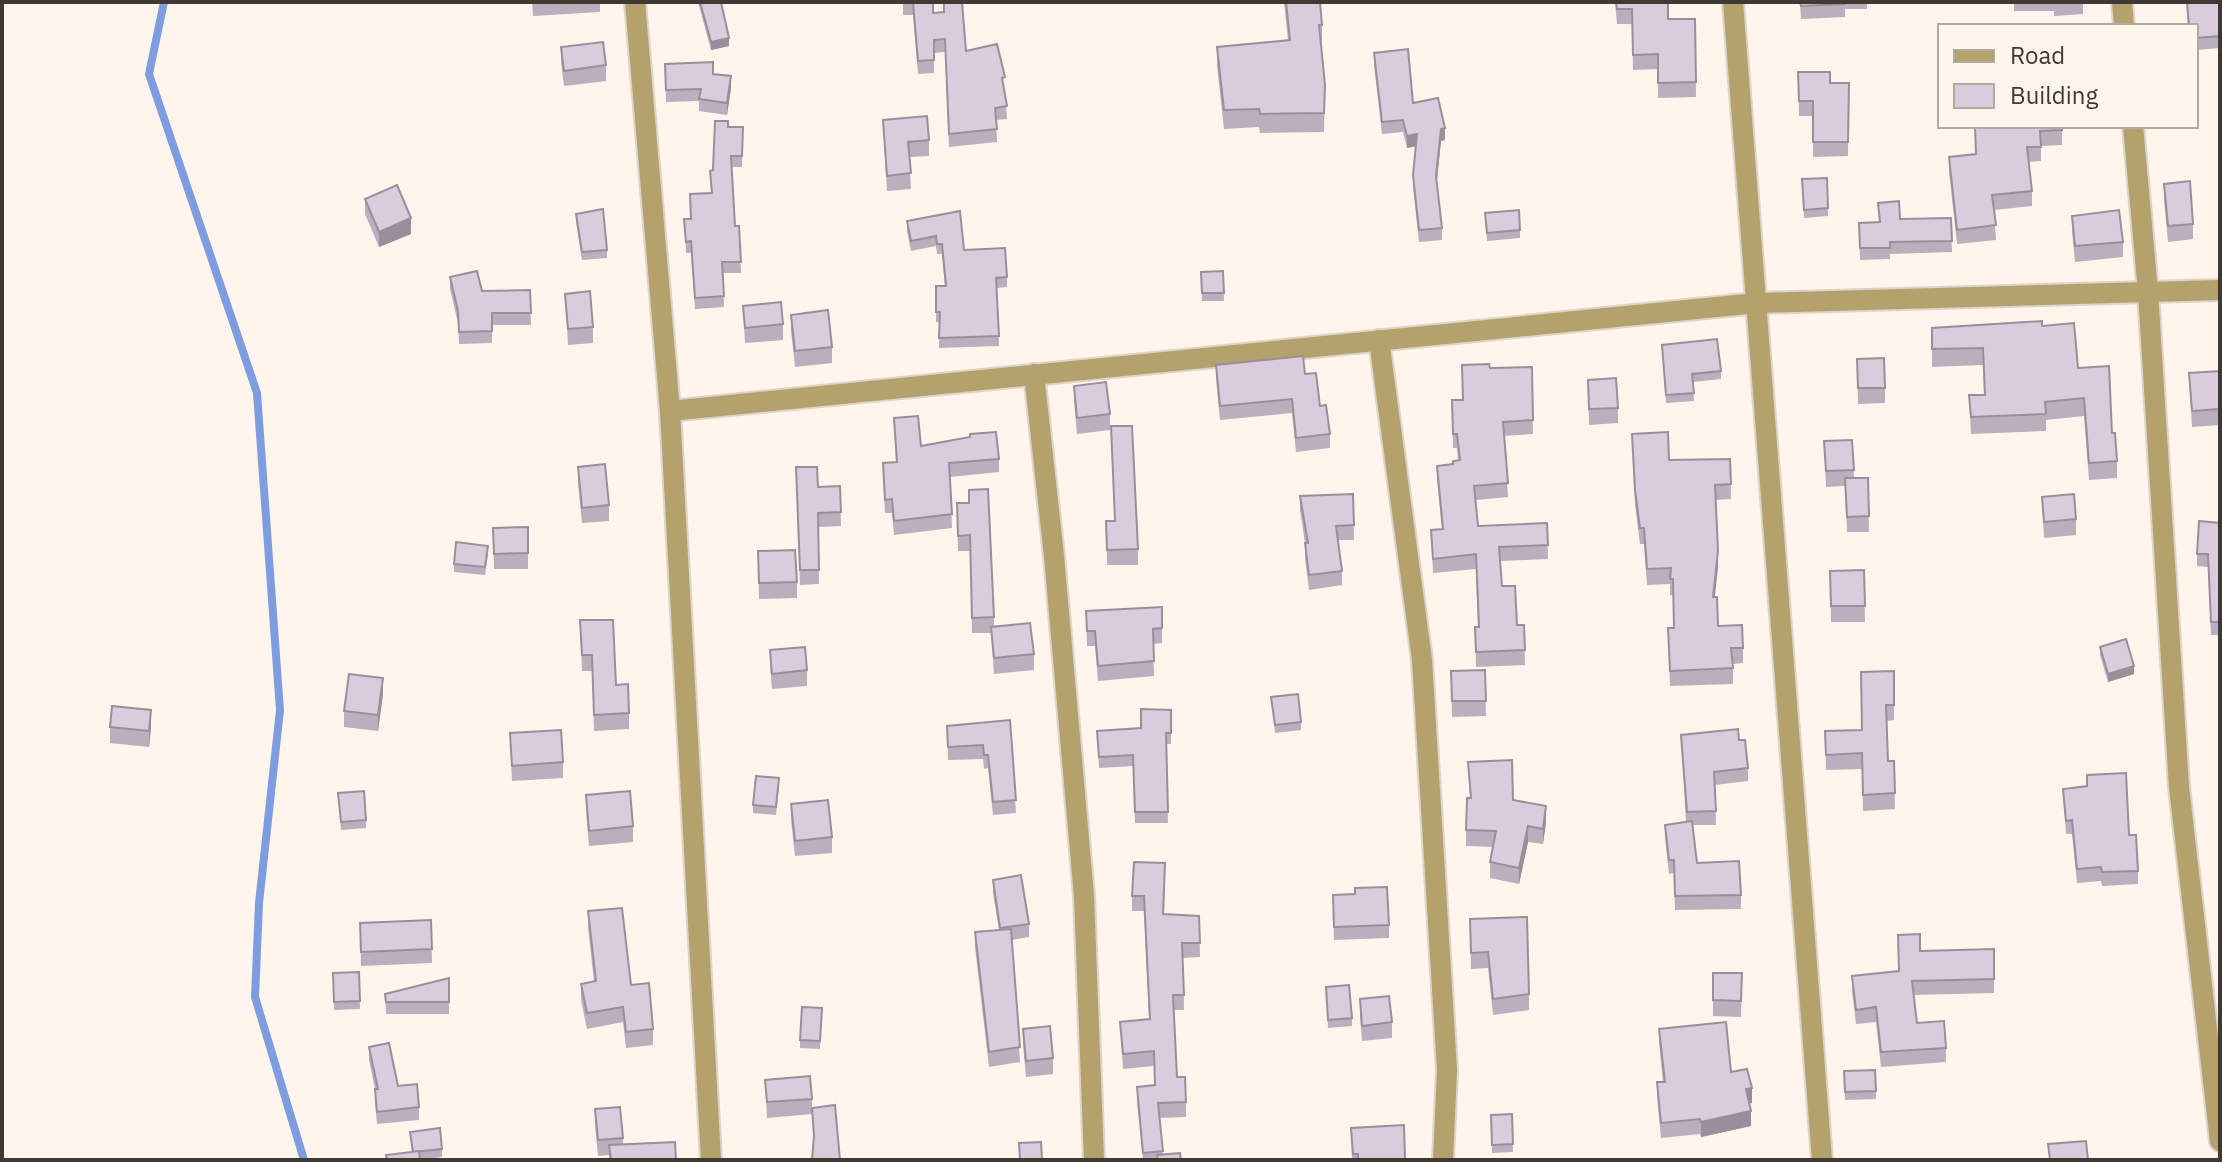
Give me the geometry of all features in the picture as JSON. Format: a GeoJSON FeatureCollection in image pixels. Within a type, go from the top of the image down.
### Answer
{"type":"FeatureCollection","features":[{"type":"Feature","properties":{"kind":"street"},"geometry":{"type":"LineString","coordinates":[[635,2],[670,411],[711,1160]]}},
{"type":"Feature","properties":{"kind":"street"},"geometry":{"type":"LineString","coordinates":[[1733,2],[1822,1160]]}},
{"type":"Feature","properties":{"kind":"street"},"geometry":{"type":"LineString","coordinates":[[2122,2],[2124,24]]}},
{"type":"Feature","properties":{"kind":"street"},"geometry":{"type":"LineString","coordinates":[[2133,128],[2148,292],[2179,787],[2220,1141]]}},
{"type":"Feature","properties":{"kind":"street"},"geometry":{"type":"LineString","coordinates":[[670,411],[1757,303],[2220,290]]}},
{"type":"Feature","properties":{"kind":"street"},"geometry":{"type":"LineString","coordinates":[[1379,340],[1422,660],[1447,1070],[1443,1160]]}},
{"type":"Feature","properties":{"kind":"street"},"geometry":{"type":"LineString","coordinates":[[1034,374],[1054,556],[1084,896],[1094,1160]]}},
{"type":"Feature","properties":{"kind":"building"},"geometry":{"type":"Polygon","coordinates":[[[700,2],[721,2],[729,38],[711,42],[700,2]]]}},
{"type":"Feature","properties":{"kind":"building"},"geometry":{"type":"Polygon","coordinates":[[[913,2],[933,2],[933,13],[944,12],[944,2],[962,2],[966,51],[997,44],[1005,77],[1002,78],[1007,106],[995,108],[997,129],[949,134],[945,39],[934,40],[934,60],[918,61],[913,2]]]}},
{"type":"Feature","properties":{"kind":"building"},"geometry":{"type":"Polygon","coordinates":[[[1286,2],[1320,2],[1324,113],[1260,114],[1259,109],[1224,110],[1217,47],[1290,40],[1286,2]]]}},
{"type":"Feature","properties":{"kind":"building"},"geometry":{"type":"Polygon","coordinates":[[[1616,2],[1668,2],[1668,19],[1695,19],[1696,82],[1658,83],[1658,54],[1633,55],[1632,9],[1617,9],[1616,2]]]}},
{"type":"Feature","properties":{"kind":"building"},"geometry":{"type":"Polygon","coordinates":[[[1800,2],[1845,2],[1845,4],[1801,6],[1800,2]]]}},
{"type":"Feature","properties":{"kind":"building"},"geometry":{"type":"Polygon","coordinates":[[[2187,2],[2220,2],[2220,36],[2198,38],[2198,24],[2189,24],[2187,2]]]}},
{"type":"Feature","properties":{"kind":"building"},"geometry":{"type":"Polygon","coordinates":[[[603,42],[606,65],[564,71],[561,47],[603,42]]]}},
{"type":"Feature","properties":{"kind":"building"},"geometry":{"type":"Polygon","coordinates":[[[1408,49],[1413,103],[1438,98],[1445,128],[1441,129],[1436,176],[1442,228],[1419,230],[1413,175],[1417,134],[1407,136],[1403,120],[1382,122],[1374,53],[1408,49]]]}},
{"type":"Feature","properties":{"kind":"building"},"geometry":{"type":"Polygon","coordinates":[[[713,62],[713,74],[731,76],[727,103],[699,99],[701,89],[666,90],[665,64],[713,62]]]}},
{"type":"Feature","properties":{"kind":"building"},"geometry":{"type":"Polygon","coordinates":[[[1798,72],[1830,72],[1830,83],[1849,83],[1848,142],[1813,142],[1813,101],[1799,101],[1798,72]]]}},
{"type":"Feature","properties":{"kind":"building"},"geometry":{"type":"Polygon","coordinates":[[[927,116],[929,140],[908,142],[911,173],[887,176],[883,120],[927,116]]]}},
{"type":"Feature","properties":{"kind":"building"},"geometry":{"type":"Polygon","coordinates":[[[715,121],[728,121],[728,127],[743,127],[742,156],[731,156],[735,226],[739,226],[741,262],[722,262],[724,296],[695,298],[691,241],[686,242],[684,219],[691,219],[690,194],[712,193],[710,171],[713,170],[715,121]]]}},
{"type":"Feature","properties":{"kind":"building"},"geometry":{"type":"Polygon","coordinates":[[[1975,128],[2062,128],[2040,131],[2041,147],[2027,147],[2032,191],[1992,195],[1996,225],[1957,230],[1949,157],[1976,154],[1975,128]]]}},
{"type":"Feature","properties":{"kind":"building"},"geometry":{"type":"Polygon","coordinates":[[[1827,178],[1828,208],[1804,210],[1802,179],[1827,178]]]}},
{"type":"Feature","properties":{"kind":"building"},"geometry":{"type":"Polygon","coordinates":[[[2190,181],[2193,224],[2168,226],[2164,184],[2190,181]]]}},
{"type":"Feature","properties":{"kind":"building"},"geometry":{"type":"Polygon","coordinates":[[[397,185],[411,218],[379,232],[365,199],[397,185]]]}},
{"type":"Feature","properties":{"kind":"building"},"geometry":{"type":"Polygon","coordinates":[[[1899,201],[1900,219],[1951,218],[1952,241],[1890,242],[1890,248],[1860,248],[1859,223],[1880,222],[1878,203],[1899,201]]]}},
{"type":"Feature","properties":{"kind":"building"},"geometry":{"type":"Polygon","coordinates":[[[603,209],[607,250],[582,252],[576,214],[603,209]]]}},
{"type":"Feature","properties":{"kind":"building"},"geometry":{"type":"Polygon","coordinates":[[[1519,210],[1520,230],[1487,233],[1485,213],[1519,210]]]}},
{"type":"Feature","properties":{"kind":"building"},"geometry":{"type":"Polygon","coordinates":[[[2119,210],[2123,242],[2075,246],[2072,216],[2119,210]]]}},
{"type":"Feature","properties":{"kind":"building"},"geometry":{"type":"Polygon","coordinates":[[[960,211],[964,250],[1005,248],[1007,277],[996,278],[999,336],[939,338],[940,312],[936,312],[936,286],[946,286],[942,244],[937,244],[936,236],[911,241],[907,221],[960,211]]]}},
{"type":"Feature","properties":{"kind":"building"},"geometry":{"type":"Polygon","coordinates":[[[477,271],[482,291],[530,290],[531,313],[492,313],[492,331],[459,332],[458,311],[450,277],[477,271]]]}},
{"type":"Feature","properties":{"kind":"building"},"geometry":{"type":"Polygon","coordinates":[[[1223,271],[1224,293],[1202,293],[1201,272],[1223,271]]]}},
{"type":"Feature","properties":{"kind":"building"},"geometry":{"type":"Polygon","coordinates":[[[590,291],[593,327],[568,329],[565,294],[590,291]]]}},
{"type":"Feature","properties":{"kind":"building"},"geometry":{"type":"Polygon","coordinates":[[[781,302],[783,324],[745,328],[743,306],[781,302]]]}},
{"type":"Feature","properties":{"kind":"building"},"geometry":{"type":"Polygon","coordinates":[[[828,310],[832,347],[795,351],[791,315],[828,310]]]}},
{"type":"Feature","properties":{"kind":"building"},"geometry":{"type":"Polygon","coordinates":[[[2042,321],[2042,326],[2074,323],[2078,368],[2109,366],[2112,433],[2115,433],[2117,461],[2089,463],[2084,398],[2045,402],[2046,414],[1971,417],[1969,395],[1985,395],[1983,348],[1932,349],[1932,328],[2042,321]]]}},
{"type":"Feature","properties":{"kind":"building"},"geometry":{"type":"Polygon","coordinates":[[[1717,339],[1721,371],[1692,374],[1694,393],[1666,395],[1662,345],[1717,339]]]}},
{"type":"Feature","properties":{"kind":"building"},"geometry":{"type":"Polygon","coordinates":[[[1303,356],[1305,374],[1316,373],[1320,406],[1326,405],[1330,434],[1296,438],[1292,399],[1220,406],[1216,365],[1303,356]]]}},
{"type":"Feature","properties":{"kind":"building"},"geometry":{"type":"Polygon","coordinates":[[[1884,358],[1885,388],[1858,388],[1857,359],[1884,358]]]}},
{"type":"Feature","properties":{"kind":"building"},"geometry":{"type":"Polygon","coordinates":[[[1489,364],[1490,368],[1532,367],[1533,420],[1503,422],[1508,483],[1474,486],[1478,526],[1547,523],[1548,545],[1499,547],[1502,586],[1515,586],[1517,625],[1524,625],[1525,650],[1476,652],[1475,627],[1479,627],[1476,554],[1433,559],[1431,530],[1443,529],[1437,466],[1460,460],[1457,434],[1453,434],[1452,400],[1463,400],[1462,365],[1489,364]]]}},
{"type":"Feature","properties":{"kind":"building"},"geometry":{"type":"Polygon","coordinates":[[[2220,371],[2220,409],[2192,411],[2189,373],[2220,371]]]}},
{"type":"Feature","properties":{"kind":"building"},"geometry":{"type":"Polygon","coordinates":[[[1616,378],[1618,408],[1589,409],[1588,380],[1616,378]]]}},
{"type":"Feature","properties":{"kind":"building"},"geometry":{"type":"Polygon","coordinates":[[[1106,382],[1110,414],[1077,418],[1074,386],[1106,382]]]}},
{"type":"Feature","properties":{"kind":"building"},"geometry":{"type":"Polygon","coordinates":[[[918,416],[921,446],[970,437],[970,434],[996,432],[999,459],[949,463],[952,514],[894,521],[892,499],[885,500],[883,463],[897,462],[894,418],[918,416]]]}},
{"type":"Feature","properties":{"kind":"building"},"geometry":{"type":"Polygon","coordinates":[[[1111,426],[1132,426],[1138,549],[1107,550],[1106,521],[1115,521],[1111,426]]]}},
{"type":"Feature","properties":{"kind":"building"},"geometry":{"type":"Polygon","coordinates":[[[1668,432],[1669,460],[1730,459],[1731,484],[1715,485],[1718,551],[1713,597],[1717,597],[1718,626],[1742,625],[1743,648],[1731,648],[1733,668],[1670,671],[1668,628],[1674,628],[1673,579],[1670,579],[1671,568],[1647,569],[1644,528],[1640,528],[1635,490],[1632,434],[1668,432]]]}},
{"type":"Feature","properties":{"kind":"building"},"geometry":{"type":"Polygon","coordinates":[[[1852,440],[1854,470],[1826,471],[1824,441],[1852,440]]]}},
{"type":"Feature","properties":{"kind":"building"},"geometry":{"type":"Polygon","coordinates":[[[605,464],[609,505],[582,508],[578,467],[605,464]]]}},
{"type":"Feature","properties":{"kind":"building"},"geometry":{"type":"Polygon","coordinates":[[[796,467],[817,467],[818,487],[840,486],[841,512],[818,513],[819,570],[800,570],[796,467]]]}},
{"type":"Feature","properties":{"kind":"building"},"geometry":{"type":"Polygon","coordinates":[[[1845,478],[1868,478],[1869,516],[1847,517],[1845,478]]]}},
{"type":"Feature","properties":{"kind":"building"},"geometry":{"type":"Polygon","coordinates":[[[988,489],[994,617],[972,618],[970,535],[958,536],[957,503],[969,503],[969,490],[988,489]]]}},
{"type":"Feature","properties":{"kind":"building"},"geometry":{"type":"Polygon","coordinates":[[[1353,494],[1354,525],[1336,526],[1342,571],[1309,575],[1305,543],[1308,543],[1300,496],[1353,494]]]}},
{"type":"Feature","properties":{"kind":"building"},"geometry":{"type":"Polygon","coordinates":[[[2074,494],[2076,519],[2044,522],[2042,497],[2074,494]]]}},
{"type":"Feature","properties":{"kind":"building"},"geometry":{"type":"Polygon","coordinates":[[[2199,521],[2220,523],[2220,622],[2211,622],[2208,554],[2197,554],[2199,521]]]}},
{"type":"Feature","properties":{"kind":"building"},"geometry":{"type":"Polygon","coordinates":[[[528,527],[528,553],[494,554],[493,528],[528,527]]]}},
{"type":"Feature","properties":{"kind":"building"},"geometry":{"type":"Polygon","coordinates":[[[456,542],[488,546],[485,567],[454,564],[456,542]]]}},
{"type":"Feature","properties":{"kind":"building"},"geometry":{"type":"Polygon","coordinates":[[[795,550],[797,582],[759,583],[758,551],[795,550]]]}},
{"type":"Feature","properties":{"kind":"building"},"geometry":{"type":"Polygon","coordinates":[[[1864,570],[1865,606],[1831,606],[1830,571],[1864,570]]]}},
{"type":"Feature","properties":{"kind":"building"},"geometry":{"type":"Polygon","coordinates":[[[1162,607],[1162,628],[1153,629],[1154,661],[1098,666],[1095,631],[1087,631],[1086,611],[1162,607]]]}},
{"type":"Feature","properties":{"kind":"building"},"geometry":{"type":"Polygon","coordinates":[[[580,620],[613,620],[616,685],[628,684],[629,713],[594,715],[592,655],[582,655],[580,620]]]}},
{"type":"Feature","properties":{"kind":"building"},"geometry":{"type":"Polygon","coordinates":[[[1030,623],[1034,654],[994,658],[991,627],[1030,623]]]}},
{"type":"Feature","properties":{"kind":"building"},"geometry":{"type":"Polygon","coordinates":[[[2126,639],[2134,666],[2108,674],[2100,647],[2126,639]]]}},
{"type":"Feature","properties":{"kind":"building"},"geometry":{"type":"Polygon","coordinates":[[[805,647],[807,670],[772,674],[770,650],[805,647]]]}},
{"type":"Feature","properties":{"kind":"building"},"geometry":{"type":"Polygon","coordinates":[[[1485,670],[1486,701],[1452,701],[1451,671],[1485,670]]]}},
{"type":"Feature","properties":{"kind":"building"},"geometry":{"type":"Polygon","coordinates":[[[1894,671],[1894,705],[1886,705],[1888,761],[1894,761],[1895,793],[1863,795],[1862,753],[1826,755],[1825,731],[1862,730],[1861,672],[1894,671]]]}},
{"type":"Feature","properties":{"kind":"building"},"geometry":{"type":"Polygon","coordinates":[[[349,674],[383,678],[378,715],[344,711],[349,674]]]}},
{"type":"Feature","properties":{"kind":"building"},"geometry":{"type":"Polygon","coordinates":[[[1298,694],[1301,722],[1275,725],[1271,697],[1298,694]]]}},
{"type":"Feature","properties":{"kind":"building"},"geometry":{"type":"Polygon","coordinates":[[[112,706],[151,710],[149,731],[110,727],[112,706]]]}},
{"type":"Feature","properties":{"kind":"building"},"geometry":{"type":"Polygon","coordinates":[[[1141,709],[1171,710],[1171,733],[1166,733],[1168,812],[1135,812],[1133,755],[1099,757],[1097,731],[1141,728],[1141,709]]]}},
{"type":"Feature","properties":{"kind":"building"},"geometry":{"type":"Polygon","coordinates":[[[1010,720],[1016,800],[993,802],[988,755],[984,755],[983,745],[948,747],[947,726],[1010,720]]]}},
{"type":"Feature","properties":{"kind":"building"},"geometry":{"type":"Polygon","coordinates":[[[1738,729],[1739,740],[1745,740],[1748,768],[1714,772],[1716,811],[1687,812],[1681,735],[1738,729]]]}},
{"type":"Feature","properties":{"kind":"building"},"geometry":{"type":"Polygon","coordinates":[[[561,730],[563,762],[512,766],[510,733],[561,730]]]}},
{"type":"Feature","properties":{"kind":"building"},"geometry":{"type":"Polygon","coordinates":[[[1512,760],[1513,800],[1546,806],[1543,829],[1528,826],[1519,868],[1490,862],[1496,831],[1466,830],[1467,798],[1471,798],[1468,762],[1512,760]]]}},
{"type":"Feature","properties":{"kind":"building"},"geometry":{"type":"Polygon","coordinates":[[[2126,773],[2129,835],[2136,835],[2138,871],[2102,872],[2101,867],[2077,869],[2072,820],[2066,821],[2063,789],[2087,786],[2087,775],[2126,773]]]}},
{"type":"Feature","properties":{"kind":"building"},"geometry":{"type":"Polygon","coordinates":[[[756,776],[779,778],[776,807],[753,805],[756,776]]]}},
{"type":"Feature","properties":{"kind":"building"},"geometry":{"type":"Polygon","coordinates":[[[364,791],[366,820],[341,822],[338,793],[364,791]]]}},
{"type":"Feature","properties":{"kind":"building"},"geometry":{"type":"Polygon","coordinates":[[[630,791],[633,826],[589,831],[586,795],[630,791]]]}},
{"type":"Feature","properties":{"kind":"building"},"geometry":{"type":"Polygon","coordinates":[[[828,800],[832,837],[795,841],[791,804],[828,800]]]}},
{"type":"Feature","properties":{"kind":"building"},"geometry":{"type":"Polygon","coordinates":[[[1692,821],[1697,863],[1739,861],[1741,895],[1675,896],[1674,860],[1669,860],[1665,825],[1692,821]]]}},
{"type":"Feature","properties":{"kind":"building"},"geometry":{"type":"Polygon","coordinates":[[[1134,862],[1165,863],[1163,914],[1199,916],[1200,943],[1182,943],[1184,995],[1173,995],[1177,1077],[1185,1077],[1186,1102],[1158,1103],[1163,1151],[1143,1153],[1137,1087],[1155,1085],[1154,1051],[1123,1054],[1120,1022],[1150,1019],[1144,896],[1132,896],[1134,862]]]}},
{"type":"Feature","properties":{"kind":"building"},"geometry":{"type":"Polygon","coordinates":[[[1021,875],[1029,924],[1000,928],[993,880],[1021,875]]]}},
{"type":"Feature","properties":{"kind":"building"},"geometry":{"type":"Polygon","coordinates":[[[1387,887],[1389,925],[1334,927],[1333,895],[1355,894],[1355,888],[1387,887]]]}},
{"type":"Feature","properties":{"kind":"building"},"geometry":{"type":"Polygon","coordinates":[[[622,908],[631,985],[649,983],[653,1029],[626,1032],[623,1007],[587,1013],[581,984],[596,981],[588,911],[622,908]]]}},
{"type":"Feature","properties":{"kind":"building"},"geometry":{"type":"Polygon","coordinates":[[[1527,917],[1529,994],[1493,999],[1488,952],[1471,953],[1470,919],[1527,917]]]}},
{"type":"Feature","properties":{"kind":"building"},"geometry":{"type":"Polygon","coordinates":[[[431,920],[432,949],[361,952],[360,923],[431,920]]]}},
{"type":"Feature","properties":{"kind":"building"},"geometry":{"type":"Polygon","coordinates":[[[1011,929],[1020,1047],[989,1052],[975,932],[1011,929]]]}},
{"type":"Feature","properties":{"kind":"building"},"geometry":{"type":"Polygon","coordinates":[[[1920,934],[1920,951],[1994,949],[1994,979],[1912,981],[1917,1023],[1944,1021],[1946,1048],[1881,1052],[1876,1007],[1856,1010],[1852,976],[1899,971],[1898,935],[1920,934]]]}},
{"type":"Feature","properties":{"kind":"building"},"geometry":{"type":"Polygon","coordinates":[[[359,972],[360,1001],[334,1002],[333,973],[359,972]]]}},
{"type":"Feature","properties":{"kind":"building"},"geometry":{"type":"Polygon","coordinates":[[[1713,973],[1742,973],[1741,1001],[1713,1000],[1713,973]]]}},
{"type":"Feature","properties":{"kind":"building"},"geometry":{"type":"Polygon","coordinates":[[[449,978],[449,1002],[386,1002],[385,994],[449,978]]]}},
{"type":"Feature","properties":{"kind":"building"},"geometry":{"type":"Polygon","coordinates":[[[1349,985],[1352,1018],[1328,1020],[1326,987],[1349,985]]]}},
{"type":"Feature","properties":{"kind":"building"},"geometry":{"type":"Polygon","coordinates":[[[1389,996],[1392,1022],[1362,1026],[1360,999],[1389,996]]]}},
{"type":"Feature","properties":{"kind":"building"},"geometry":{"type":"Polygon","coordinates":[[[802,1007],[822,1008],[820,1041],[800,1040],[802,1007]]]}},
{"type":"Feature","properties":{"kind":"building"},"geometry":{"type":"Polygon","coordinates":[[[1726,1022],[1731,1072],[1747,1069],[1752,1088],[1746,1089],[1751,1111],[1701,1122],[1700,1119],[1661,1123],[1657,1082],[1665,1082],[1659,1029],[1726,1022]]]}},
{"type":"Feature","properties":{"kind":"building"},"geometry":{"type":"Polygon","coordinates":[[[1050,1026],[1053,1058],[1026,1061],[1023,1029],[1050,1026]]]}},
{"type":"Feature","properties":{"kind":"building"},"geometry":{"type":"Polygon","coordinates":[[[389,1043],[398,1086],[417,1084],[419,1107],[377,1112],[375,1089],[378,1089],[369,1047],[389,1043]]]}},
{"type":"Feature","properties":{"kind":"building"},"geometry":{"type":"Polygon","coordinates":[[[1875,1070],[1876,1091],[1845,1092],[1844,1071],[1875,1070]]]}},
{"type":"Feature","properties":{"kind":"building"},"geometry":{"type":"Polygon","coordinates":[[[810,1076],[812,1099],[767,1102],[765,1080],[810,1076]]]}},
{"type":"Feature","properties":{"kind":"building"},"geometry":{"type":"Polygon","coordinates":[[[835,1105],[840,1160],[812,1160],[812,1108],[835,1105]]]}},
{"type":"Feature","properties":{"kind":"building"},"geometry":{"type":"Polygon","coordinates":[[[620,1107],[623,1138],[598,1140],[595,1109],[620,1107]]]}},
{"type":"Feature","properties":{"kind":"building"},"geometry":{"type":"Polygon","coordinates":[[[1512,1114],[1513,1144],[1492,1145],[1491,1115],[1512,1114]]]}},
{"type":"Feature","properties":{"kind":"building"},"geometry":{"type":"Polygon","coordinates":[[[1404,1125],[1405,1160],[1358,1160],[1358,1154],[1353,1154],[1351,1128],[1404,1125]]]}},
{"type":"Feature","properties":{"kind":"building"},"geometry":{"type":"Polygon","coordinates":[[[440,1128],[442,1149],[413,1152],[410,1132],[440,1128]]]}},
{"type":"Feature","properties":{"kind":"building"},"geometry":{"type":"Polygon","coordinates":[[[2086,1141],[2088,1160],[2050,1160],[2048,1144],[2086,1141]]]}},
{"type":"Feature","properties":{"kind":"building"},"geometry":{"type":"Polygon","coordinates":[[[675,1142],[676,1160],[611,1160],[609,1145],[675,1142]]]}},
{"type":"Feature","properties":{"kind":"building"},"geometry":{"type":"Polygon","coordinates":[[[1041,1142],[1042,1160],[1020,1160],[1019,1143],[1041,1142]]]}},
{"type":"Feature","properties":{"kind":"building"},"geometry":{"type":"Polygon","coordinates":[[[419,1151],[420,1160],[387,1160],[386,1155],[419,1151]]]}},
{"type":"Feature","properties":{"kind":"building"},"geometry":{"type":"Polygon","coordinates":[[[1180,1153],[1181,1160],[1158,1160],[1157,1155],[1180,1153]]]}},
{"type":"Feature","properties":{"kind":"waterway"},"geometry":{"type":"LineString","coordinates":[[164,2],[149,74],[257,393],[280,710],[259,903],[255,997],[304,1160]]}}]}
